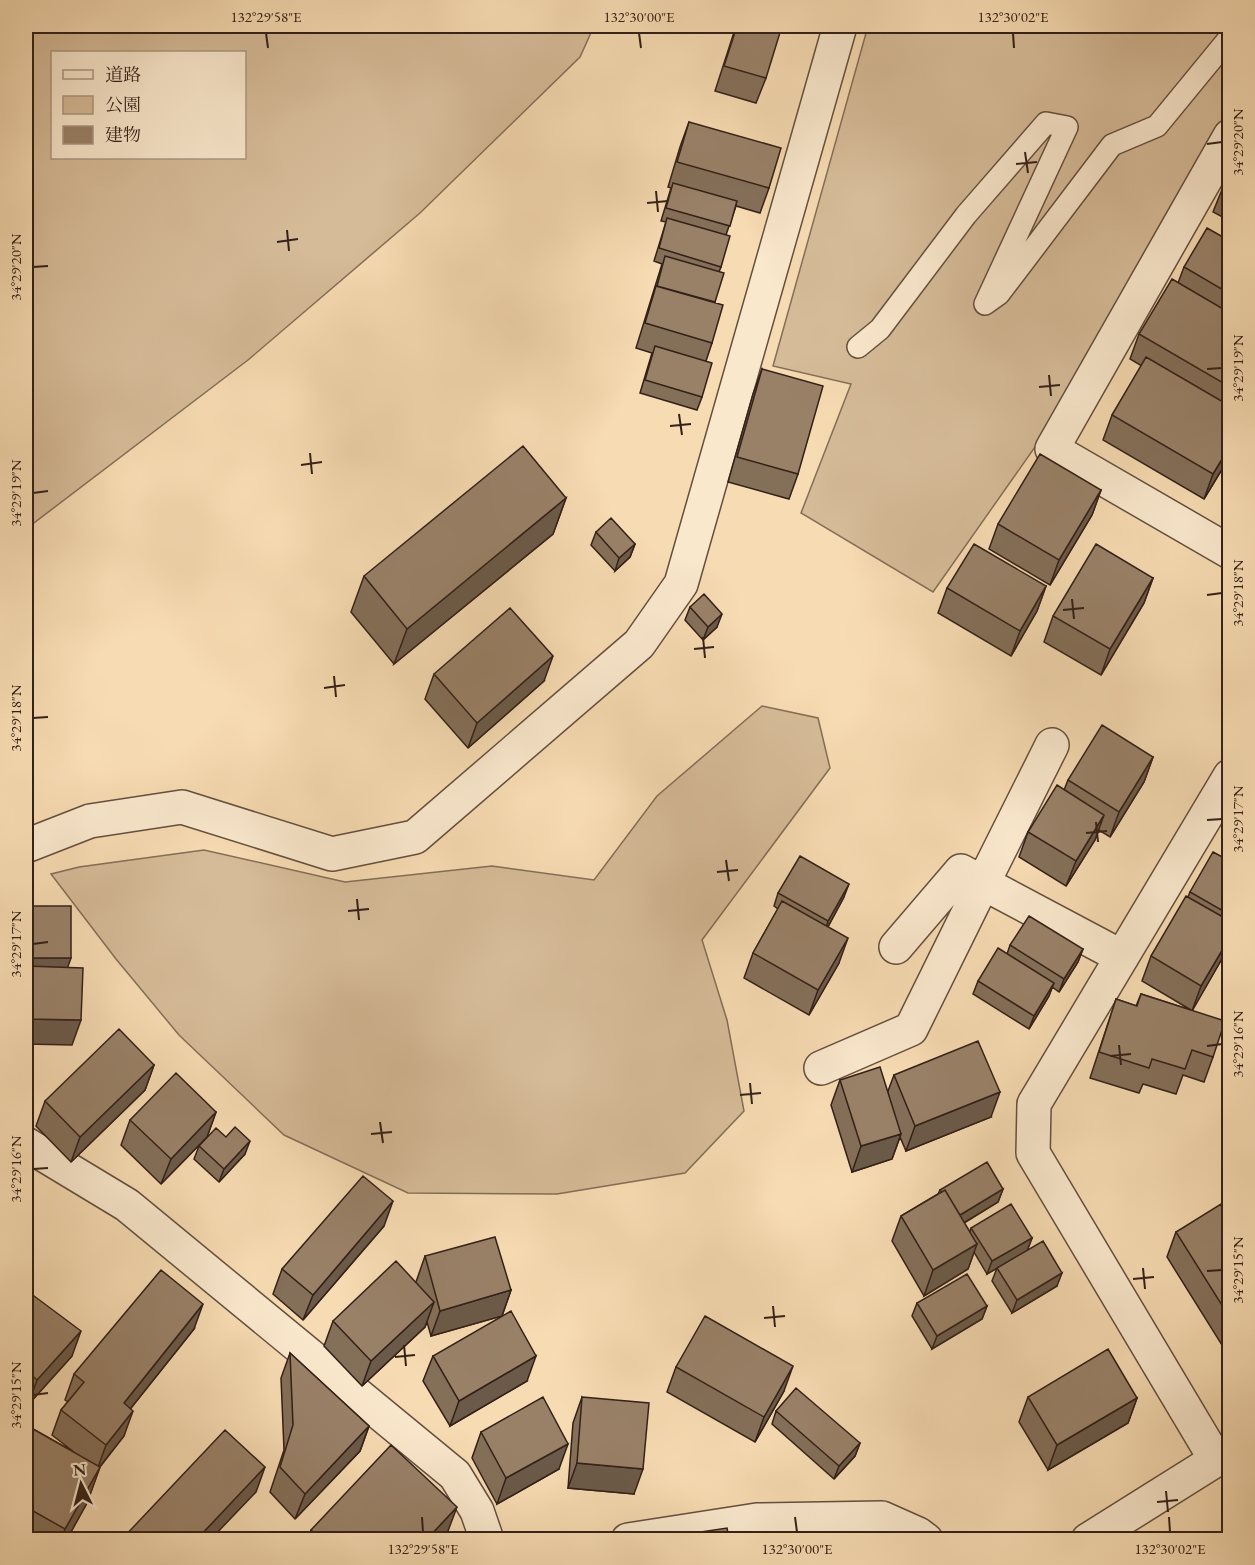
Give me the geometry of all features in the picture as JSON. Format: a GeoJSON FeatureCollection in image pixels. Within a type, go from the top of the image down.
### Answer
{"type":"FeatureCollection","features":[{"type":"Feature","properties":{"kind":"street"},"geometry":{"type":"LineString","coordinates":[[26,846],[90,821],[182,807],[332,854],[415,837],[639,644],[681,584],[840,26]]}},
{"type":"Feature","properties":{"kind":"street"},"geometry":{"type":"LineString","coordinates":[[1230,136],[1052,449],[1230,552]]}},
{"type":"Feature","properties":{"kind":"street"},"geometry":{"type":"LineString","coordinates":[[821,1068],[911,1029],[1052,745]]}},
{"type":"Feature","properties":{"kind":"street"},"geometry":{"type":"LineString","coordinates":[[1088,1539],[1223,1455],[1033,1153],[1034,1104],[1230,776]]}},
{"type":"Feature","properties":{"kind":"street"},"geometry":{"type":"LineString","coordinates":[[896,947],[961,871],[1122,957]]}},
{"type":"Feature","properties":{"kind":"street"},"geometry":{"type":"LineString","coordinates":[[26,1144],[127,1205],[455,1475],[477,1511],[487,1539]]}},
{"type":"Feature","properties":{"kind":"street"},"geometry":{"type":"LineString","coordinates":[[628,1539],[757,1520],[882,1518],[926,1539]]}},
{"type":"Feature","properties":{"kind":"lane"},"geometry":{"type":"LineString","coordinates":[[858,347],[880,329],[966,215],[1046,123],[1067,127],[985,304],[999,294],[1112,145],[1157,126],[1230,37]]}},
{"type":"Feature","properties":{"kind":"green space"},"geometry":{"type":"Polygon","coordinates":[[[26,26],[594,26],[580,57],[420,213],[248,360],[26,529],[26,26]]]}},
{"type":"Feature","properties":{"kind":"green space"},"geometry":{"type":"Polygon","coordinates":[[[868,26],[1229,26],[1229,111],[1042,437],[933,592],[801,513],[851,384],[773,366],[868,26]]]}},
{"type":"Feature","properties":{"kind":"green space"},"geometry":{"type":"Polygon","coordinates":[[[762,706],[818,718],[830,768],[702,940],[727,1020],[744,1111],[685,1173],[557,1194],[408,1193],[284,1135],[179,1035],[116,959],[51,874],[79,867],[204,850],[345,882],[492,866],[594,880],[657,796],[762,706]]]}},
{"type":"Feature","properties":{"kind":"building"},"geometry":{"type":"Polygon","coordinates":[[[737,26],[782,26],[766,78],[724,66],[737,26]]]}},
{"type":"Feature","properties":{"kind":"building"},"geometry":{"type":"Polygon","coordinates":[[[689,122],[781,148],[769,188],[677,162],[689,122]]]}},
{"type":"Feature","properties":{"kind":"building"},"geometry":{"type":"Polygon","coordinates":[[[1230,176],[1230,191],[1223,187],[1230,176]]]}},
{"type":"Feature","properties":{"kind":"building"},"geometry":{"type":"Polygon","coordinates":[[[673,183],[737,201],[730,226],[666,208],[673,183]]]}},
{"type":"Feature","properties":{"kind":"building"},"geometry":{"type":"Polygon","coordinates":[[[667,218],[730,236],[721,267],[659,248],[667,218]]]}},
{"type":"Feature","properties":{"kind":"building"},"geometry":{"type":"Polygon","coordinates":[[[1207,228],[1230,241],[1230,294],[1184,267],[1207,228]]]}},
{"type":"Feature","properties":{"kind":"building"},"geometry":{"type":"Polygon","coordinates":[[[665,256],[724,273],[715,302],[657,286],[665,256]]]}},
{"type":"Feature","properties":{"kind":"building"},"geometry":{"type":"Polygon","coordinates":[[[1172,279],[1230,313],[1230,387],[1139,334],[1172,279]]]}},
{"type":"Feature","properties":{"kind":"building"},"geometry":{"type":"Polygon","coordinates":[[[656,286],[723,305],[712,343],[645,323],[656,286]]]}},
{"type":"Feature","properties":{"kind":"building"},"geometry":{"type":"Polygon","coordinates":[[[655,346],[712,363],[702,397],[645,380],[655,346]]]}},
{"type":"Feature","properties":{"kind":"building"},"geometry":{"type":"Polygon","coordinates":[[[1146,357],[1230,406],[1230,446],[1213,474],[1112,415],[1146,357]]]}},
{"type":"Feature","properties":{"kind":"building"},"geometry":{"type":"Polygon","coordinates":[[[762,369],[823,386],[798,474],[737,457],[762,369]]]}},
{"type":"Feature","properties":{"kind":"building"},"geometry":{"type":"Polygon","coordinates":[[[523,446],[566,498],[407,629],[364,576],[523,446]]]}},
{"type":"Feature","properties":{"kind":"building"},"geometry":{"type":"Polygon","coordinates":[[[1040,454],[1101,490],[1059,560],[998,524],[1040,454]]]}},
{"type":"Feature","properties":{"kind":"building"},"geometry":{"type":"Polygon","coordinates":[[[611,518],[635,544],[619,558],[596,532],[611,518]]]}},
{"type":"Feature","properties":{"kind":"building"},"geometry":{"type":"Polygon","coordinates":[[[974,544],[1046,586],[1020,631],[947,588],[974,544]]]}},
{"type":"Feature","properties":{"kind":"building"},"geometry":{"type":"Polygon","coordinates":[[[1096,544],[1153,578],[1110,649],[1053,616],[1096,544]]]}},
{"type":"Feature","properties":{"kind":"building"},"geometry":{"type":"Polygon","coordinates":[[[704,594],[722,614],[708,627],[690,607],[704,594]]]}},
{"type":"Feature","properties":{"kind":"building"},"geometry":{"type":"Polygon","coordinates":[[[510,608],[553,656],[477,723],[434,674],[510,608]]]}},
{"type":"Feature","properties":{"kind":"building"},"geometry":{"type":"Polygon","coordinates":[[[1102,725],[1153,757],[1119,812],[1068,780],[1102,725]]]}},
{"type":"Feature","properties":{"kind":"building"},"geometry":{"type":"Polygon","coordinates":[[[1057,785],[1104,815],[1076,861],[1028,832],[1057,785]]]}},
{"type":"Feature","properties":{"kind":"building"},"geometry":{"type":"Polygon","coordinates":[[[1213,852],[1230,861],[1230,915],[1190,892],[1213,852]]]}},
{"type":"Feature","properties":{"kind":"building"},"geometry":{"type":"Polygon","coordinates":[[[800,856],[849,884],[828,921],[778,893],[800,856]]]}},
{"type":"Feature","properties":{"kind":"building"},"geometry":{"type":"Polygon","coordinates":[[[1186,896],[1230,921],[1230,937],[1201,986],[1151,956],[1186,896]]]}},
{"type":"Feature","properties":{"kind":"building"},"geometry":{"type":"Polygon","coordinates":[[[782,901],[848,938],[818,990],[753,953],[782,901]]]}},
{"type":"Feature","properties":{"kind":"building"},"geometry":{"type":"Polygon","coordinates":[[[26,906],[71,906],[71,958],[26,958],[26,906]]]}},
{"type":"Feature","properties":{"kind":"building"},"geometry":{"type":"Polygon","coordinates":[[[1029,916],[1083,949],[1064,979],[1010,945],[1029,916]]]}},
{"type":"Feature","properties":{"kind":"building"},"geometry":{"type":"Polygon","coordinates":[[[998,948],[1054,983],[1034,1016],[978,981],[998,948]]]}},
{"type":"Feature","properties":{"kind":"building"},"geometry":{"type":"Polygon","coordinates":[[[26,966],[83,968],[81,1020],[26,1019],[26,966]]]}},
{"type":"Feature","properties":{"kind":"building"},"geometry":{"type":"Polygon","coordinates":[[[1141,994],[1225,1021],[1213,1057],[1192,1050],[1185,1069],[1152,1059],[1149,1068],[1099,1052],[1116,999],[1137,1006],[1141,994]]]}},
{"type":"Feature","properties":{"kind":"building"},"geometry":{"type":"Polygon","coordinates":[[[119,1029],[154,1065],[80,1137],[45,1101],[119,1029]]]}},
{"type":"Feature","properties":{"kind":"building"},"geometry":{"type":"Polygon","coordinates":[[[978,1041],[1000,1092],[915,1126],[894,1075],[978,1041]]]}},
{"type":"Feature","properties":{"kind":"building"},"geometry":{"type":"Polygon","coordinates":[[[880,1067],[901,1134],[861,1146],[840,1080],[880,1067]]]}},
{"type":"Feature","properties":{"kind":"building"},"geometry":{"type":"Polygon","coordinates":[[[176,1073],[216,1112],[171,1159],[130,1120],[176,1073]]]}},
{"type":"Feature","properties":{"kind":"building"},"geometry":{"type":"Polygon","coordinates":[[[235,1127],[250,1141],[224,1169],[199,1146],[216,1128],[226,1137],[235,1127]]]}},
{"type":"Feature","properties":{"kind":"building"},"geometry":{"type":"Polygon","coordinates":[[[987,1162],[1003,1189],[960,1215],[945,1190],[942,1192],[940,1190],[987,1162]]]}},
{"type":"Feature","properties":{"kind":"building"},"geometry":{"type":"Polygon","coordinates":[[[363,1176],[393,1201],[313,1295],[282,1269],[363,1176]]]}},
{"type":"Feature","properties":{"kind":"building"},"geometry":{"type":"Polygon","coordinates":[[[945,1190],[977,1244],[933,1270],[901,1216],[945,1190]]]}},
{"type":"Feature","properties":{"kind":"building"},"geometry":{"type":"Polygon","coordinates":[[[1011,1204],[1032,1238],[992,1261],[971,1228],[1011,1204]]]}},
{"type":"Feature","properties":{"kind":"building"},"geometry":{"type":"Polygon","coordinates":[[[1221,1204],[1230,1219],[1230,1318],[1176,1232],[1221,1204]]]}},
{"type":"Feature","properties":{"kind":"building"},"geometry":{"type":"Polygon","coordinates":[[[495,1237],[511,1290],[440,1311],[425,1256],[495,1237]]]}},
{"type":"Feature","properties":{"kind":"building"},"geometry":{"type":"Polygon","coordinates":[[[1043,1241],[1062,1273],[1017,1300],[997,1268],[1043,1241]]]}},
{"type":"Feature","properties":{"kind":"building"},"geometry":{"type":"Polygon","coordinates":[[[396,1261],[434,1302],[371,1361],[333,1321],[396,1261]]]}},
{"type":"Feature","properties":{"kind":"building"},"geometry":{"type":"Polygon","coordinates":[[[161,1270],[203,1304],[124,1403],[133,1411],[106,1445],[61,1410],[84,1382],[74,1374],[161,1270]]]}},
{"type":"Feature","properties":{"kind":"building"},"geometry":{"type":"Polygon","coordinates":[[[967,1274],[987,1306],[937,1336],[917,1303],[967,1274]]]}},
{"type":"Feature","properties":{"kind":"building"},"geometry":{"type":"Polygon","coordinates":[[[26,1290],[81,1331],[37,1380],[26,1370],[26,1290]]]}},
{"type":"Feature","properties":{"kind":"building"},"geometry":{"type":"Polygon","coordinates":[[[511,1311],[536,1356],[459,1401],[433,1356],[511,1311]]]}},
{"type":"Feature","properties":{"kind":"building"},"geometry":{"type":"Polygon","coordinates":[[[705,1316],[793,1366],[764,1417],[676,1367],[705,1316]]]}},
{"type":"Feature","properties":{"kind":"building"},"geometry":{"type":"Polygon","coordinates":[[[1108,1349],[1137,1398],[1057,1445],[1028,1397],[1108,1349]]]}},
{"type":"Feature","properties":{"kind":"building"},"geometry":{"type":"Polygon","coordinates":[[[290,1353],[369,1426],[305,1494],[280,1467],[293,1425],[290,1353]]]}},
{"type":"Feature","properties":{"kind":"building"},"geometry":{"type":"Polygon","coordinates":[[[796,1388],[860,1443],[839,1466],[776,1411],[796,1388]]]}},
{"type":"Feature","properties":{"kind":"building"},"geometry":{"type":"Polygon","coordinates":[[[543,1397],[568,1444],[506,1478],[481,1432],[543,1397]]]}},
{"type":"Feature","properties":{"kind":"building"},"geometry":{"type":"Polygon","coordinates":[[[582,1397],[649,1403],[643,1469],[577,1463],[582,1397]]]}},
{"type":"Feature","properties":{"kind":"building"},"geometry":{"type":"Polygon","coordinates":[[[26,1425],[100,1467],[65,1529],[26,1507],[26,1425]]]}},
{"type":"Feature","properties":{"kind":"building"},"geometry":{"type":"Polygon","coordinates":[[[225,1430],[265,1467],[197,1539],[122,1539],[225,1430]]]}},
{"type":"Feature","properties":{"kind":"building"},"geometry":{"type":"Polygon","coordinates":[[[391,1445],[457,1507],[427,1539],[321,1539],[311,1530],[391,1445]]]}},
{"type":"Feature","properties":{"kind":"building"},"geometry":{"type":"Polygon","coordinates":[[[727,1528],[729,1539],[654,1539],[727,1528]]]}}]}
